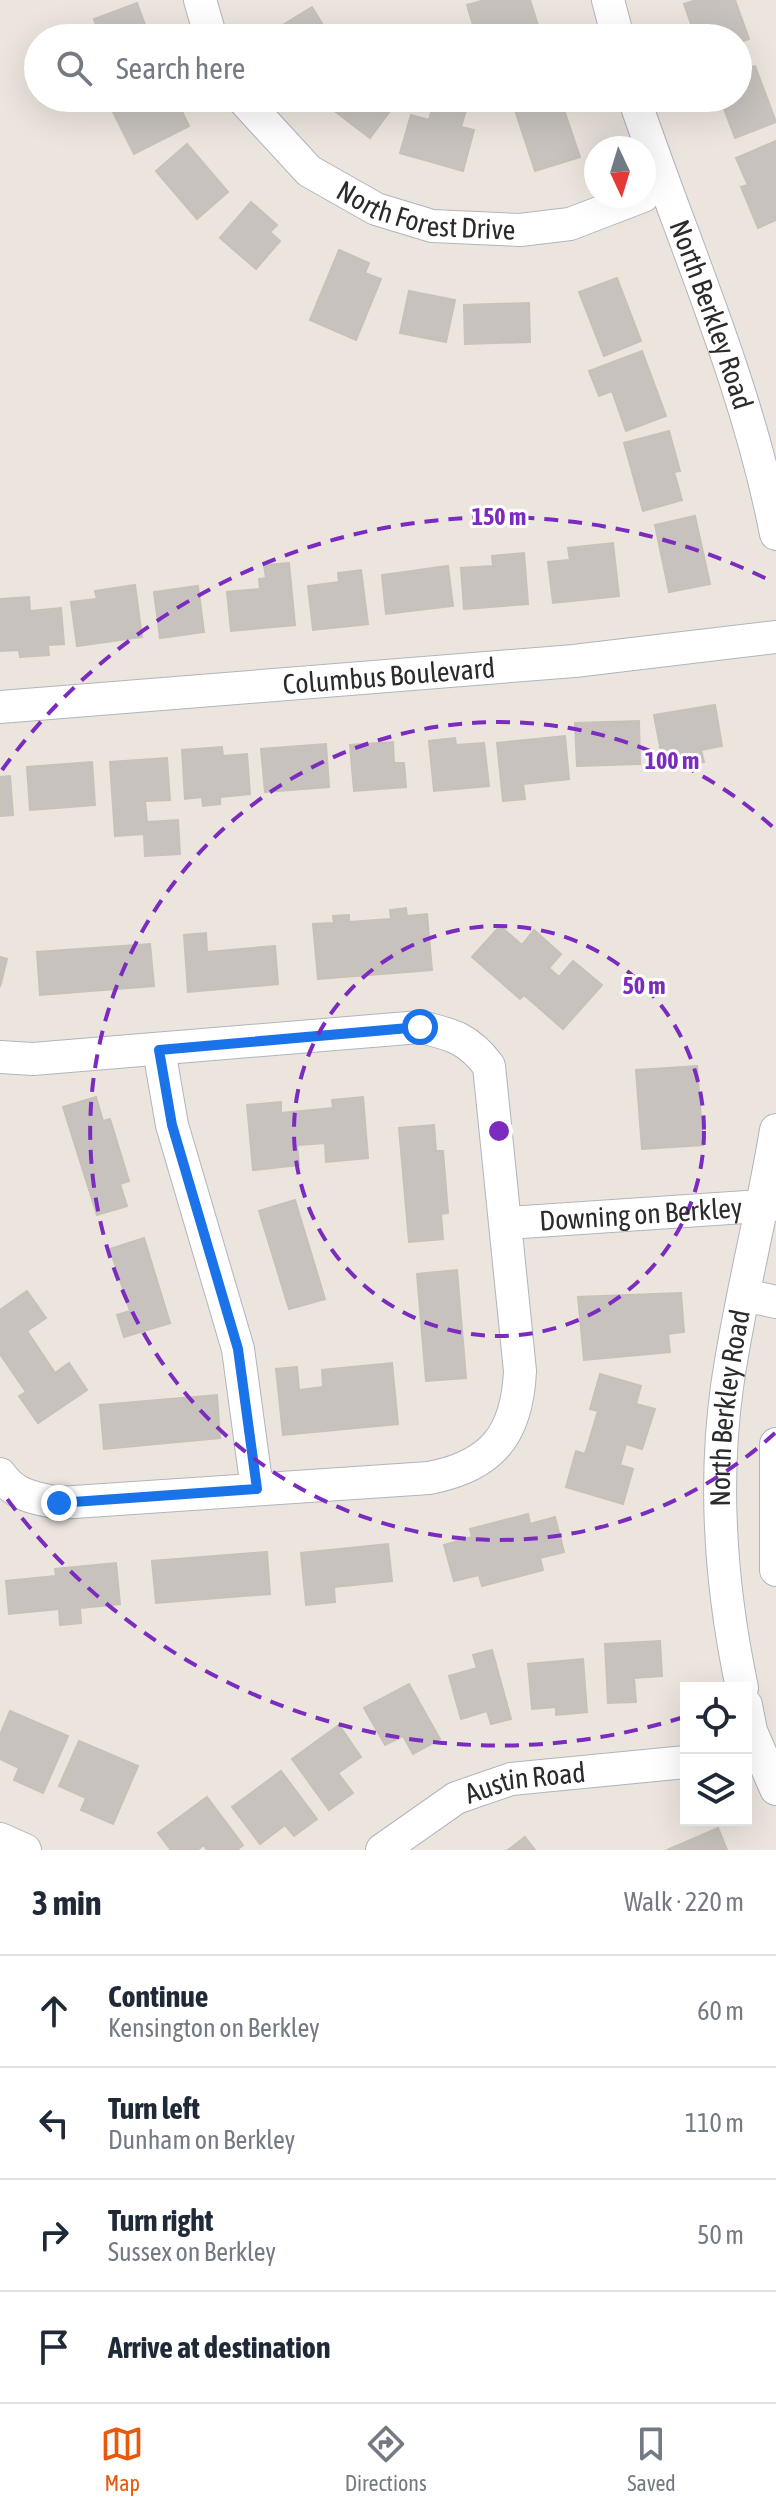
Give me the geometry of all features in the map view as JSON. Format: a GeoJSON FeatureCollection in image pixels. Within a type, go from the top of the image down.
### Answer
{"type":"FeatureCollection","features":[{"type":"Feature","properties":{"kind":"street"},"geometry":{"type":"LineString","coordinates":[[200,0],[207,24]]}},
{"type":"Feature","properties":{"kind":"street"},"geometry":{"type":"LineString","coordinates":[[608,0],[614,24]]}},
{"type":"Feature","properties":{"kind":"street","name":"North Forest Drive"},"geometry":{"type":"LineString","coordinates":[[255,112],[309,171],[376,209],[432,226],[520,230],[570,224],[612,208]]}},
{"type":"Feature","properties":{"kind":"street","name":"North Berkley Road"},"geometry":{"type":"LineString","coordinates":[[637,112],[641,136]]}},
{"type":"Feature","properties":{"kind":"street","name":"North Berkley Road"},"geometry":{"type":"LineString","coordinates":[[656,204],[740,387],[776,534]]}},
{"type":"Feature","properties":{"kind":"street","name":"Columbus Boulevard"},"geometry":{"type":"LineString","coordinates":[[0,707],[574,661],[776,637]]}},
{"type":"Feature","properties":{"kind":"street"},"geometry":{"type":"LineString","coordinates":[[0,1057],[33,1059],[420,1027],[456,1034],[474,1046],[489,1066],[520,1371],[519,1404],[496,1450],[458,1473],[429,1478],[59,1503],[23,1496],[8,1485],[0,1474]]}},
{"type":"Feature","properties":{"kind":"street"},"geometry":{"type":"LineString","coordinates":[[159,1050],[172,1125],[238,1349],[257,1489]]}},
{"type":"Feature","properties":{"kind":"street","name":"North Berkley Road"},"geometry":{"type":"LineString","coordinates":[[741,1682],[728,1621],[718,1517],[727,1387],[744,1295],[770,1204],[776,1130]]}},
{"type":"Feature","properties":{"kind":"street","name":"Downing on Berkley"},"geometry":{"type":"LineString","coordinates":[[507,1223],[770,1204]]}},
{"type":"Feature","properties":{"kind":"street"},"geometry":{"type":"LineString","coordinates":[[744,1295],[776,1302]]}},
{"type":"Feature","properties":{"kind":"street","name":"North Berkley Road"},"geometry":{"type":"LineString","coordinates":[[776,1444],[776,1570]]}},
{"type":"Feature","properties":{"kind":"street"},"geometry":{"type":"LineString","coordinates":[[752,1724],[766,1768]]}},
{"type":"Feature","properties":{"kind":"street","name":"Austin Road"},"geometry":{"type":"LineString","coordinates":[[382,1850],[456,1798],[511,1779],[680,1763]]}},
{"type":"Feature","properties":{"kind":"street"},"geometry":{"type":"LineString","coordinates":[[0,1839],[25,1850]]}},
{"type":"Feature","properties":{"kind":"building"},"geometry":{"type":"Polygon","coordinates":[[[485,0],[530,0],[538,24],[473,24],[467,5],[485,0]]]}},
{"type":"Feature","properties":{"kind":"building"},"geometry":{"type":"Polygon","coordinates":[[[696,0],[735,0],[744,24],[691,24],[684,4],[696,0]]]}},
{"type":"Feature","properties":{"kind":"building"},"geometry":{"type":"Polygon","coordinates":[[[137,3],[145,24],[96,24],[94,19],[137,3]]]}},
{"type":"Feature","properties":{"kind":"building"},"geometry":{"type":"Polygon","coordinates":[[[312,7],[322,24],[284,24],[312,7]]]}},
{"type":"Feature","properties":{"kind":"building"},"geometry":{"type":"Polygon","coordinates":[[[755,66],[776,122],[735,138],[725,112],[752,112],[752,67],[755,66]]]}},
{"type":"Feature","properties":{"kind":"building"},"geometry":{"type":"Polygon","coordinates":[[[113,112],[182,112],[189,126],[134,154],[113,112]]]}},
{"type":"Feature","properties":{"kind":"building"},"geometry":{"type":"Polygon","coordinates":[[[336,112],[389,112],[370,138],[336,112]]]}},
{"type":"Feature","properties":{"kind":"building"},"geometry":{"type":"Polygon","coordinates":[[[431,112],[465,112],[461,127],[474,130],[463,171],[400,153],[411,115],[429,120],[431,112]]]}},
{"type":"Feature","properties":{"kind":"building"},"geometry":{"type":"Polygon","coordinates":[[[516,112],[565,112],[580,157],[535,171],[516,112]]]}},
{"type":"Feature","properties":{"kind":"building"},"geometry":{"type":"Polygon","coordinates":[[[776,141],[776,220],[758,228],[741,187],[748,185],[736,158],[776,141]]]}},
{"type":"Feature","properties":{"kind":"building"},"geometry":{"type":"Polygon","coordinates":[[[187,144],[228,192],[197,219],[156,171],[187,144]]]}},
{"type":"Feature","properties":{"kind":"building"},"geometry":{"type":"Polygon","coordinates":[[[251,202],[277,225],[270,232],[280,241],[256,269],[220,238],[251,202]]]}},
{"type":"Feature","properties":{"kind":"building"},"geometry":{"type":"Polygon","coordinates":[[[339,250],[369,263],[365,273],[381,279],[356,340],[310,320],[339,250]]]}},
{"type":"Feature","properties":{"kind":"building"},"geometry":{"type":"Polygon","coordinates":[[[617,278],[641,341],[604,356],[579,292],[617,278]]]}},
{"type":"Feature","properties":{"kind":"building"},"geometry":{"type":"Polygon","coordinates":[[[409,291],[455,300],[446,342],[400,333],[409,291]]]}},
{"type":"Feature","properties":{"kind":"building"},"geometry":{"type":"Polygon","coordinates":[[[529,303],[530,342],[465,344],[464,305],[529,303]]]}},
{"type":"Feature","properties":{"kind":"building"},"geometry":{"type":"Polygon","coordinates":[[[642,351],[666,416],[626,431],[612,391],[599,396],[589,371],[642,351]]]}},
{"type":"Feature","properties":{"kind":"building"},"geometry":{"type":"Polygon","coordinates":[[[669,431],[680,471],[674,472],[682,500],[643,511],[624,443],[669,431]]]}},
{"type":"Feature","properties":{"kind":"building"},"geometry":{"type":"Polygon","coordinates":[[[695,516],[710,584],[669,592],[655,525],[695,516]]]}},
{"type":"Feature","properties":{"kind":"building"},"geometry":{"type":"Polygon","coordinates":[[[613,543],[619,596],[553,603],[548,562],[570,560],[568,548],[613,543]]]}},
{"type":"Feature","properties":{"kind":"building"},"geometry":{"type":"Polygon","coordinates":[[[524,553],[528,604],[464,609],[461,568],[493,566],[492,556],[524,553]]]}},
{"type":"Feature","properties":{"kind":"building"},"geometry":{"type":"Polygon","coordinates":[[[289,563],[295,625],[231,631],[227,592],[260,589],[259,579],[266,578],[264,565],[289,563]]]}},
{"type":"Feature","properties":{"kind":"building"},"geometry":{"type":"Polygon","coordinates":[[[448,566],[453,606],[386,614],[382,575],[448,566]]]}},
{"type":"Feature","properties":{"kind":"building"},"geometry":{"type":"Polygon","coordinates":[[[361,570],[368,624],[313,630],[308,586],[339,582],[338,573],[361,570]]]}},
{"type":"Feature","properties":{"kind":"building"},"geometry":{"type":"Polygon","coordinates":[[[135,585],[142,637],[77,646],[71,602],[97,599],[95,591],[135,585]]]}},
{"type":"Feature","properties":{"kind":"building"},"geometry":{"type":"Polygon","coordinates":[[[198,586],[204,632],[160,638],[154,592],[198,586]]]}},
{"type":"Feature","properties":{"kind":"building"},"geometry":{"type":"Polygon","coordinates":[[[29,597],[30,611],[61,608],[64,644],[48,645],[49,655],[20,657],[19,650],[0,651],[0,599],[29,597]]]}},
{"type":"Feature","properties":{"kind":"building"},"geometry":{"type":"Polygon","coordinates":[[[715,705],[722,746],[701,750],[704,762],[677,767],[675,754],[662,757],[654,715],[715,705]]]}},
{"type":"Feature","properties":{"kind":"building"},"geometry":{"type":"Polygon","coordinates":[[[639,721],[640,764],[577,766],[575,723],[639,721]]]}},
{"type":"Feature","properties":{"kind":"building"},"geometry":{"type":"Polygon","coordinates":[[[565,736],[569,779],[523,784],[525,799],[503,801],[497,743],[565,736]]]}},
{"type":"Feature","properties":{"kind":"building"},"geometry":{"type":"Polygon","coordinates":[[[455,738],[456,745],[484,743],[489,786],[434,791],[429,741],[455,738]]]}},
{"type":"Feature","properties":{"kind":"building"},"geometry":{"type":"Polygon","coordinates":[[[393,742],[394,763],[404,763],[406,787],[354,791],[350,745],[393,742]]]}},
{"type":"Feature","properties":{"kind":"building"},"geometry":{"type":"Polygon","coordinates":[[[326,744],[329,787],[265,792],[261,749],[326,744]]]}},
{"type":"Feature","properties":{"kind":"building"},"geometry":{"type":"Polygon","coordinates":[[[222,747],[223,756],[247,754],[250,794],[220,797],[220,804],[203,806],[202,797],[185,799],[182,750],[222,747]]]}},
{"type":"Feature","properties":{"kind":"building"},"geometry":{"type":"Polygon","coordinates":[[[167,758],[170,800],[145,801],[147,822],[178,820],[180,854],[145,856],[144,834],[115,836],[110,762],[167,758]]]}},
{"type":"Feature","properties":{"kind":"building"},"geometry":{"type":"Polygon","coordinates":[[[92,762],[95,805],[30,810],[27,767],[92,762]]]}},
{"type":"Feature","properties":{"kind":"building"},"geometry":{"type":"Polygon","coordinates":[[[10,776],[13,815],[0,816],[0,777],[10,776]]]}},
{"type":"Feature","properties":{"kind":"building"},"geometry":{"type":"Polygon","coordinates":[[[406,908],[407,916],[427,914],[432,970],[318,979],[313,924],[334,923],[333,916],[349,915],[349,922],[391,919],[390,910],[406,908]]]}},
{"type":"Feature","properties":{"kind":"building"},"geometry":{"type":"Polygon","coordinates":[[[500,926],[522,945],[534,930],[561,954],[549,968],[559,977],[573,961],[602,985],[563,1029],[524,995],[520,999],[472,957],[500,926]]]}},
{"type":"Feature","properties":{"kind":"building"},"geometry":{"type":"Polygon","coordinates":[[[206,933],[207,952],[275,946],[278,984],[188,992],[184,935],[206,933]]]}},
{"type":"Feature","properties":{"kind":"building"},"geometry":{"type":"Polygon","coordinates":[[[150,944],[154,986],[40,995],[37,952],[150,944]]]}},
{"type":"Feature","properties":{"kind":"building"},"geometry":{"type":"Polygon","coordinates":[[[0,957],[7,959],[0,987],[0,957]]]}},
{"type":"Feature","properties":{"kind":"building"},"geometry":{"type":"Polygon","coordinates":[[[697,1066],[703,1145],[642,1149],[636,1070],[697,1066]]]}},
{"type":"Feature","properties":{"kind":"building"},"geometry":{"type":"Polygon","coordinates":[[[96,1097],[103,1121],[110,1119],[129,1181],[120,1184],[127,1206],[97,1215],[63,1107],[96,1097]]]}},
{"type":"Feature","properties":{"kind":"building"},"geometry":{"type":"Polygon","coordinates":[[[363,1097],[368,1158],[326,1162],[325,1143],[297,1145],[299,1165],[253,1170],[247,1105],[281,1102],[281,1113],[333,1108],[332,1100],[363,1097]]]}},
{"type":"Feature","properties":{"kind":"building"},"geometry":{"type":"Polygon","coordinates":[[[434,1125],[436,1151],[443,1151],[448,1213],[441,1214],[443,1239],[409,1242],[399,1128],[434,1125]]]}},
{"type":"Feature","properties":{"kind":"building"},"geometry":{"type":"Polygon","coordinates":[[[295,1200],[325,1299],[289,1309],[259,1211],[295,1200]]]}},
{"type":"Feature","properties":{"kind":"building"},"geometry":{"type":"Polygon","coordinates":[[[144,1238],[170,1323],[124,1337],[117,1315],[130,1311],[110,1249],[144,1238]]]}},
{"type":"Feature","properties":{"kind":"building"},"geometry":{"type":"Polygon","coordinates":[[[457,1270],[466,1378],[426,1381],[417,1274],[457,1270]]]}},
{"type":"Feature","properties":{"kind":"building"},"geometry":{"type":"Polygon","coordinates":[[[27,1291],[46,1318],[27,1331],[55,1373],[69,1363],[87,1390],[38,1423],[19,1396],[26,1392],[0,1354],[0,1310],[27,1291]]]}},
{"type":"Feature","properties":{"kind":"building"},"geometry":{"type":"Polygon","coordinates":[[[681,1293],[684,1332],[668,1334],[670,1352],[584,1360],[578,1297],[681,1293]]]}},
{"type":"Feature","properties":{"kind":"building"},"geometry":{"type":"Polygon","coordinates":[[[392,1363],[398,1424],[283,1435],[276,1369],[297,1367],[299,1390],[323,1387],[322,1370],[392,1363]]]}},
{"type":"Feature","properties":{"kind":"building"},"geometry":{"type":"Polygon","coordinates":[[[600,1374],[641,1386],[636,1404],[655,1409],[642,1449],[626,1444],[620,1465],[633,1469],[623,1504],[566,1487],[576,1451],[585,1454],[598,1411],[590,1409],[600,1374]]]}},
{"type":"Feature","properties":{"kind":"building"},"geometry":{"type":"Polygon","coordinates":[[[217,1395],[220,1438],[104,1449],[100,1405],[217,1395]]]}},
{"type":"Feature","properties":{"kind":"building"},"geometry":{"type":"Polygon","coordinates":[[[528,1514],[530,1524],[555,1517],[564,1552],[540,1558],[543,1570],[482,1586],[479,1575],[454,1581],[444,1545],[472,1537],[470,1529],[528,1514]]]}},
{"type":"Feature","properties":{"kind":"building"},"geometry":{"type":"Polygon","coordinates":[[[388,1544],[392,1581],[334,1587],[335,1602],[306,1605],[301,1553],[388,1544]]]}},
{"type":"Feature","properties":{"kind":"building"},"geometry":{"type":"Polygon","coordinates":[[[267,1552],[270,1594],[156,1603],[152,1561],[267,1552]]]}},
{"type":"Feature","properties":{"kind":"building"},"geometry":{"type":"Polygon","coordinates":[[[116,1563],[120,1604],[80,1608],[81,1623],[60,1625],[59,1609],[9,1614],[6,1581],[56,1576],[55,1569],[116,1563]]]}},
{"type":"Feature","properties":{"kind":"building"},"geometry":{"type":"Polygon","coordinates":[[[660,1641],[662,1676],[634,1678],[636,1702],[608,1703],[605,1644],[660,1641]]]}},
{"type":"Feature","properties":{"kind":"building"},"geometry":{"type":"Polygon","coordinates":[[[492,1650],[511,1719],[491,1724],[487,1711],[461,1719],[449,1676],[477,1668],[473,1655],[492,1650]]]}},
{"type":"Feature","properties":{"kind":"building"},"geometry":{"type":"Polygon","coordinates":[[[583,1659],[587,1712],[556,1715],[556,1707],[532,1709],[528,1664],[583,1659]]]}},
{"type":"Feature","properties":{"kind":"building"},"geometry":{"type":"Polygon","coordinates":[[[409,1684],[440,1739],[413,1754],[403,1736],[385,1745],[364,1708],[409,1684]]]}},
{"type":"Feature","properties":{"kind":"building"},"geometry":{"type":"Polygon","coordinates":[[[10,1711],[68,1736],[43,1793],[14,1780],[19,1768],[0,1759],[0,1735],[10,1711]]]}},
{"type":"Feature","properties":{"kind":"building"},"geometry":{"type":"Polygon","coordinates":[[[339,1725],[361,1757],[338,1773],[353,1793],[329,1810],[292,1759],[339,1725]]]}},
{"type":"Feature","properties":{"kind":"building"},"geometry":{"type":"Polygon","coordinates":[[[79,1741],[138,1766],[113,1824],[81,1810],[86,1798],[59,1786],[79,1741]]]}},
{"type":"Feature","properties":{"kind":"building"},"geometry":{"type":"Polygon","coordinates":[[[281,1771],[317,1819],[294,1836],[285,1825],[260,1844],[232,1807],[281,1771]]]}},
{"type":"Feature","properties":{"kind":"building"},"geometry":{"type":"Polygon","coordinates":[[[207,1797],[243,1845],[237,1850],[207,1850],[204,1845],[197,1850],[171,1850],[158,1833],[207,1797]]]}},
{"type":"Feature","properties":{"kind":"building"},"geometry":{"type":"Polygon","coordinates":[[[718,1828],[727,1850],[667,1850],[718,1828]]]}},
{"type":"Feature","properties":{"kind":"building"},"geometry":{"type":"Polygon","coordinates":[[[525,1837],[535,1850],[508,1850],[525,1837]]]}},
{"type":"Feature","properties":{"kind":"route"},"geometry":{"type":"LineString","coordinates":[[59,1503],[257,1489],[238,1349],[172,1125],[159,1050],[420,1027]]}}]}
